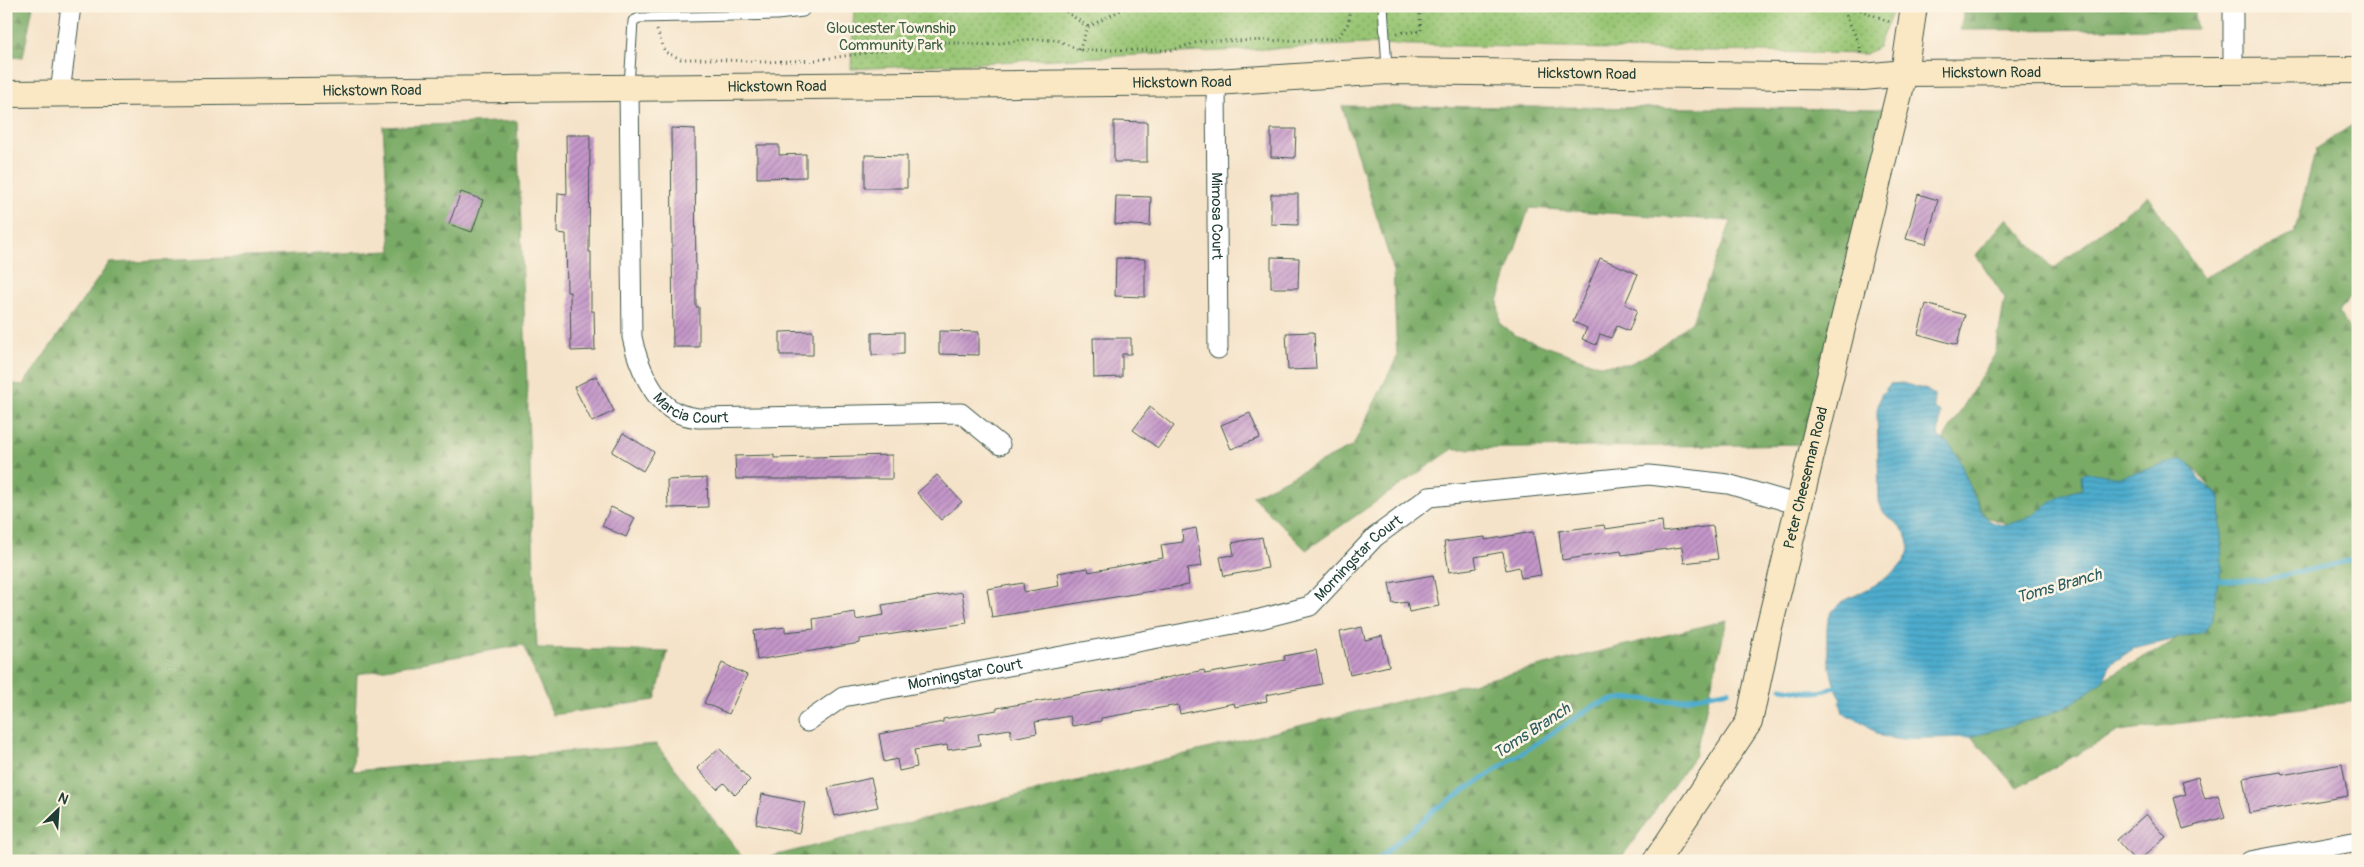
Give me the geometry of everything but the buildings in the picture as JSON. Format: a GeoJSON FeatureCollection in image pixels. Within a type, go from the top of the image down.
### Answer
{"type":"FeatureCollection","features":[{"type":"Feature","properties":{"kind":"street"},"geometry":{"type":"LineString","coordinates":[[60,93],[70,6]]}},
{"type":"Feature","properties":{"kind":"street"},"geometry":{"type":"LineString","coordinates":[[2233,6],[2233,71]]}},
{"type":"Feature","properties":{"kind":"street","name":"Peter Cheeseman Road"},"geometry":{"type":"LineString","coordinates":[[1656,861],[1749,722],[1768,632],[1904,72],[1912,18]]}},
{"type":"Feature","properties":{"kind":"street","name":"Hickstown Road"},"geometry":{"type":"LineString","coordinates":[[6,94],[1216,82],[1388,71],[1863,77],[1904,72],[2358,70]]}},
{"type":"Feature","properties":{"kind":"street","name":"Mimosa Court"},"geometry":{"type":"LineString","coordinates":[[1216,82],[1218,349]]}},
{"type":"Feature","properties":{"kind":"street","name":"Marcia Court"},"geometry":{"type":"LineString","coordinates":[[629,89],[632,337],[637,360],[648,381],[663,401],[677,413],[698,418],[961,413],[1000,445]]}},
{"type":"Feature","properties":{"kind":"street","name":"Morningstar Court"},"geometry":{"type":"LineString","coordinates":[[807,722],[843,697],[1260,619],[1310,606],[1375,537],[1428,497],[1649,475],[1728,484],[1799,504]]}},
{"type":"Feature","properties":{"kind":"street"},"geometry":{"type":"LineString","coordinates":[[2250,861],[2353,849]]}},
{"type":"Feature","properties":{"kind":"lane"},"geometry":{"type":"LineString","coordinates":[[629,89],[631,30],[633,21],[639,18],[777,15],[803,12],[808,6]]}},
{"type":"Feature","properties":{"kind":"lane"},"geometry":{"type":"LineString","coordinates":[[1383,6],[1388,71]]}},
{"type":"Feature","properties":{"kind":"path"},"geometry":{"type":"LineString","coordinates":[[1058,6],[1088,27]]}},
{"type":"Feature","properties":{"kind":"path"},"geometry":{"type":"LineString","coordinates":[[1079,50],[1088,27],[1129,6]]}},
{"type":"Feature","properties":{"kind":"path"},"geometry":{"type":"LineString","coordinates":[[657,30],[665,52],[681,59],[763,62],[816,60],[946,42],[985,45],[1032,39],[1057,40],[1079,50],[1173,50],[1201,41],[1321,40],[1338,38],[1349,22],[1349,6]]}},
{"type":"Feature","properties":{"kind":"path"},"geometry":{"type":"LineString","coordinates":[[1385,34],[1421,32],[1419,6]]}},
{"type":"Feature","properties":{"kind":"path"},"geometry":{"type":"LineString","coordinates":[[1842,6],[1860,46],[1863,77]]}},
{"type":"Feature","properties":{"kind":"path"},"geometry":{"type":"LineString","coordinates":[[1851,6],[1912,18]]}},
{"type":"Feature","properties":{"kind":"green space"},"geometry":{"type":"Polygon","coordinates":[[[6,6],[33,6],[23,57],[6,58],[6,6]]]}},
{"type":"Feature","properties":{"kind":"green space","name":"Gloucester Township Community Park"},"geometry":{"type":"Polygon","coordinates":[[[854,6],[1895,6],[1878,47],[1866,54],[1366,44],[851,69],[854,6]]]}},
{"type":"Feature","properties":{"kind":"green space"},"geometry":{"type":"Polygon","coordinates":[[[1965,6],[2194,6],[2197,29],[1960,30],[1965,6]]]}},
{"type":"Feature","properties":{"kind":"green space"},"geometry":{"type":"Polygon","coordinates":[[[1342,106],[1896,109],[1816,444],[1453,449],[1306,550],[1252,496],[1353,446],[1397,357],[1393,269],[1342,106]],[[1529,208],[1498,301],[1500,324],[1517,336],[1599,365],[1629,364],[1653,352],[1692,321],[1731,221],[1529,208]]]}},
{"type":"Feature","properties":{"kind":"green space"},"geometry":{"type":"Polygon","coordinates":[[[517,121],[537,648],[668,652],[655,700],[553,715],[523,645],[357,674],[353,771],[656,744],[745,861],[6,861],[6,383],[23,385],[109,263],[391,251],[383,127],[517,121]]]}},
{"type":"Feature","properties":{"kind":"green space"},"geometry":{"type":"Polygon","coordinates":[[[2358,121],[2358,286],[2338,312],[2358,342],[2358,701],[2119,731],[2017,788],[1960,724],[2049,709],[2213,619],[2220,498],[2188,462],[2024,529],[1986,517],[1943,440],[1995,354],[2005,298],[1976,255],[2007,218],[2053,269],[2148,196],[2203,278],[2294,234],[2316,149],[2358,121]]]}},
{"type":"Feature","properties":{"kind":"green space"},"geometry":{"type":"Polygon","coordinates":[[[1727,620],[1695,755],[1619,861],[753,861],[1727,620]]]}},
{"type":"Feature","properties":{"kind":"water"},"geometry":{"type":"Polygon","coordinates":[[[1902,383],[1927,390],[1934,395],[1934,409],[1941,413],[1938,436],[1951,446],[1957,455],[1982,512],[1990,521],[2000,524],[2011,524],[2022,520],[2063,495],[2082,489],[2081,476],[2084,472],[2121,477],[2178,460],[2187,461],[2198,478],[2220,498],[2222,568],[2215,595],[2213,619],[2204,632],[2133,649],[2111,664],[2103,681],[2067,707],[1971,737],[1895,739],[1881,736],[1864,723],[1843,713],[1840,702],[1842,700],[1834,684],[1829,662],[1828,620],[1835,608],[1842,602],[1890,575],[1901,565],[1908,554],[1909,543],[1903,530],[1883,512],[1879,501],[1877,410],[1881,395],[1890,384],[1902,383]]]}},
{"type":"Feature","properties":{"kind":"waterway","name":"Toms Branch"},"geometry":{"type":"LineString","coordinates":[[2213,580],[2263,580],[2358,559]]}},
{"type":"Feature","properties":{"kind":"waterway","name":"Toms Branch"},"geometry":{"type":"LineString","coordinates":[[1782,688],[1818,692],[1840,685]]}},
{"type":"Feature","properties":{"kind":"waterway","name":"Toms Branch"},"geometry":{"type":"LineString","coordinates":[[1376,861],[1433,811],[1595,705],[1617,699],[1633,698],[1661,701],[1681,700],[1729,690]]}}]}
